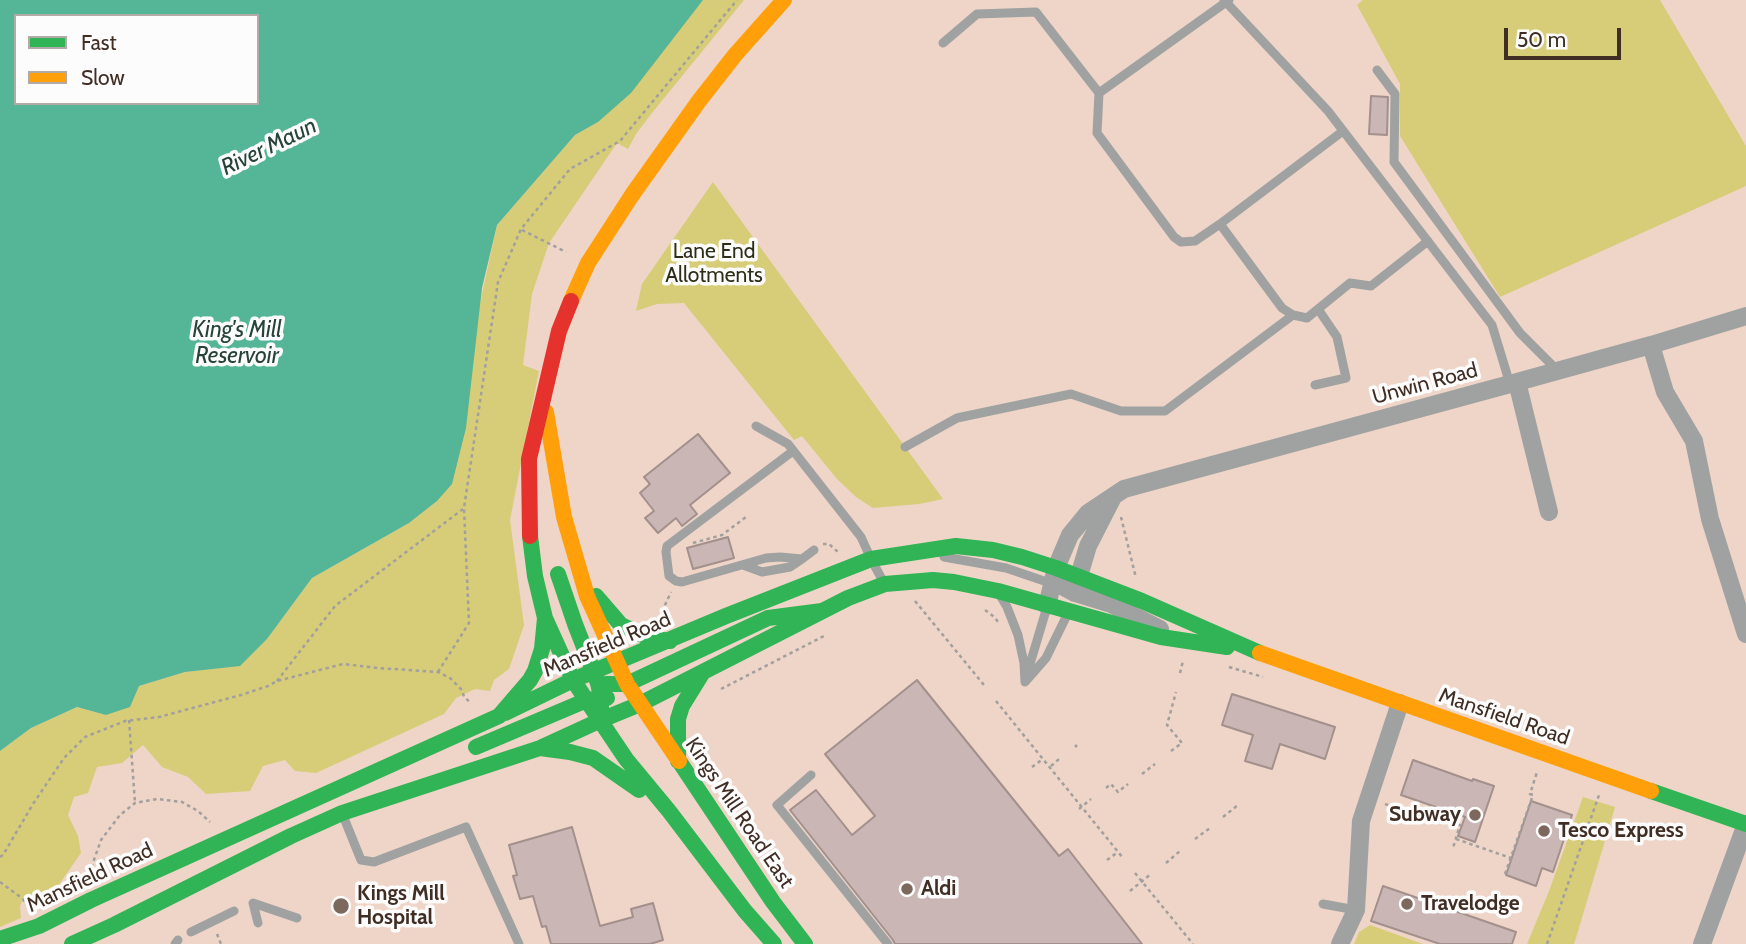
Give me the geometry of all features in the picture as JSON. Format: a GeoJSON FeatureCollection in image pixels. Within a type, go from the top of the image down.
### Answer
{"type":"FeatureCollection","features":[{"type":"Feature","properties":{"kind":"main road"},"geometry":{"type":"LineString","coordinates":[[609,695],[573,680],[545,618],[535,576],[529,528],[529,459],[559,331],[588,263],[632,195],[699,101],[784,0]]}},
{"type":"Feature","properties":{"kind":"main road"},"geometry":{"type":"LineString","coordinates":[[544,401],[564,517],[592,608],[618,662],[601,720],[626,759],[774,944]]}},
{"type":"Feature","properties":{"kind":"main road"},"geometry":{"type":"LineString","coordinates":[[547,514],[555,462]]}},
{"type":"Feature","properties":{"kind":"main road","name":"Mansfield Road"},"geometry":{"type":"LineString","coordinates":[[77,939],[342,813],[540,748],[601,720],[618,662],[871,559],[956,546],[1023,557],[1054,576]]}},
{"type":"Feature","properties":{"kind":"main road"},"geometry":{"type":"LineString","coordinates":[[555,563],[575,625],[609,695]]}},
{"type":"Feature","properties":{"kind":"main road"},"geometry":{"type":"LineString","coordinates":[[582,579],[621,625],[649,638],[670,640]]}},
{"type":"Feature","properties":{"kind":"main road","name":"Mansfield Road"},"geometry":{"type":"LineString","coordinates":[[0,939],[73,914],[573,680],[640,704],[848,598],[885,584],[933,580],[954,582],[998,591],[1161,637],[1186,648],[1249,649]]}},
{"type":"Feature","properties":{"kind":"main road","name":"Mansfield Road"},"geometry":{"type":"LineString","coordinates":[[1077,585],[1142,601],[1249,649],[1746,824]]}},
{"type":"Feature","properties":{"kind":"main road"},"geometry":{"type":"LineString","coordinates":[[463,752],[609,695],[768,618],[822,611]]}},
{"type":"Feature","properties":{"kind":"main road"},"geometry":{"type":"LineString","coordinates":[[499,716],[535,671],[542,649],[545,618]]}},
{"type":"Feature","properties":{"kind":"main road"},"geometry":{"type":"LineString","coordinates":[[678,761],[678,719],[682,706],[703,672]]}},
{"type":"Feature","properties":{"kind":"main road","name":"Kings Mill Road East"},"geometry":{"type":"LineString","coordinates":[[609,695],[640,704],[773,902],[809,940]]}},
{"type":"Feature","properties":{"kind":"main road"},"geometry":{"type":"LineString","coordinates":[[540,748],[593,758],[669,811]]}},
{"type":"Feature","properties":{"kind":"main road"},"geometry":{"type":"LineString","coordinates":[[386,767],[437,759]]}},
{"type":"Feature","properties":{"kind":"main road"},"geometry":{"type":"LineString","coordinates":[[698,823],[729,865],[745,911]]}},
{"type":"Feature","properties":{"kind":"street","name":"Unwin Road"},"geometry":{"type":"LineString","coordinates":[[1047,606],[1054,576],[1070,535],[1088,513],[1124,489],[1651,345],[1746,316]]}},
{"type":"Feature","properties":{"kind":"street"},"geometry":{"type":"LineString","coordinates":[[1651,345],[1665,392],[1694,441],[1710,519],[1746,635]]}},
{"type":"Feature","properties":{"kind":"street"},"geometry":{"type":"LineString","coordinates":[[1513,383],[1549,512]]}},
{"type":"Feature","properties":{"kind":"street"},"geometry":{"type":"LineString","coordinates":[[1069,612],[1088,546],[1115,493]]}},
{"type":"Feature","properties":{"kind":"street"},"geometry":{"type":"LineString","coordinates":[[1054,576],[1064,587],[1077,585],[1186,648]]}},
{"type":"Feature","properties":{"kind":"street"},"geometry":{"type":"LineString","coordinates":[[1340,944],[1356,910],[1361,821],[1400,703]]}},
{"type":"Feature","properties":{"kind":"street"},"geometry":{"type":"LineString","coordinates":[[1702,944],[1746,824]]}},
{"type":"Feature","properties":{"kind":"lane"},"geometry":{"type":"LineString","coordinates":[[1099,93],[1226,1],[1328,111],[1492,325],[1513,383]]}},
{"type":"Feature","properties":{"kind":"lane"},"geometry":{"type":"LineString","coordinates":[[943,43],[977,14],[1036,12],[1099,93],[1097,133],[1174,237],[1181,242],[1195,241],[1220,224],[1343,131]]}},
{"type":"Feature","properties":{"kind":"lane"},"geometry":{"type":"LineString","coordinates":[[1377,70],[1395,94],[1394,162],[1520,333],[1557,370]]}},
{"type":"Feature","properties":{"kind":"lane"},"geometry":{"type":"LineString","coordinates":[[1220,224],[1282,308],[1293,315],[1307,318],[1350,283],[1371,286],[1428,242]]}},
{"type":"Feature","properties":{"kind":"lane"},"geometry":{"type":"LineString","coordinates":[[1315,385],[1346,378],[1337,337],[1318,309]]}},
{"type":"Feature","properties":{"kind":"lane"},"geometry":{"type":"LineString","coordinates":[[905,447],[957,418],[1071,394],[1121,411],[1165,411],[1293,315]]}},
{"type":"Feature","properties":{"kind":"lane"},"geometry":{"type":"LineString","coordinates":[[756,426],[788,444],[862,537],[885,584]]}},
{"type":"Feature","properties":{"kind":"lane"},"geometry":{"type":"LineString","coordinates":[[793,451],[667,546],[670,576],[682,582],[766,558],[780,556],[802,559],[815,547]]}},
{"type":"Feature","properties":{"kind":"lane"},"geometry":{"type":"LineString","coordinates":[[1025,682],[1046,657],[1069,612],[1054,576]]}},
{"type":"Feature","properties":{"kind":"lane"},"geometry":{"type":"LineString","coordinates":[[998,591],[1018,635],[1025,682]]}},
{"type":"Feature","properties":{"kind":"lane"},"geometry":{"type":"LineString","coordinates":[[1025,682],[1047,606]]}},
{"type":"Feature","properties":{"kind":"lane"},"geometry":{"type":"LineString","coordinates":[[811,775],[777,806],[888,944]]}},
{"type":"Feature","properties":{"kind":"lane"},"geometry":{"type":"LineString","coordinates":[[332,791],[361,860],[374,862],[466,827],[519,944]]}},
{"type":"Feature","properties":{"kind":"lane"},"geometry":{"type":"LineString","coordinates":[[258,923],[253,904],[297,918]]}},
{"type":"Feature","properties":{"kind":"lane"},"geometry":{"type":"LineString","coordinates":[[1323,904],[1356,910]]}},
{"type":"Feature","properties":{"kind":"lane"},"geometry":{"type":"LineString","coordinates":[[191,932],[234,911]]}},
{"type":"Feature","properties":{"kind":"path"},"geometry":{"type":"LineString","coordinates":[[521,229],[588,263]]}},
{"type":"Feature","properties":{"kind":"path"},"geometry":{"type":"LineString","coordinates":[[1115,493],[1142,601]]}},
{"type":"Feature","properties":{"kind":"path"},"geometry":{"type":"LineString","coordinates":[[277,681],[335,606],[464,508]]}},
{"type":"Feature","properties":{"kind":"path"},"geometry":{"type":"LineString","coordinates":[[685,545],[722,535],[746,517]]}},
{"type":"Feature","properties":{"kind":"path"},"geometry":{"type":"LineString","coordinates":[[815,547],[829,544],[842,557]]}},
{"type":"Feature","properties":{"kind":"path"},"geometry":{"type":"LineString","coordinates":[[659,619],[673,587]]}},
{"type":"Feature","properties":{"kind":"path"},"geometry":{"type":"LineString","coordinates":[[912,597],[984,685]]}},
{"type":"Feature","properties":{"kind":"path"},"geometry":{"type":"LineString","coordinates":[[981,607],[1000,624]]}},
{"type":"Feature","properties":{"kind":"path"},"geometry":{"type":"LineString","coordinates":[[719,691],[832,632]]}},
{"type":"Feature","properties":{"kind":"path"},"geometry":{"type":"LineString","coordinates":[[1180,673],[1186,648]]}},
{"type":"Feature","properties":{"kind":"path"},"geometry":{"type":"LineString","coordinates":[[0,858],[64,758],[85,737],[129,720],[159,717],[343,664],[438,673],[450,678],[470,703]]}},
{"type":"Feature","properties":{"kind":"path"},"geometry":{"type":"LineString","coordinates":[[1171,751],[1182,743],[1167,725],[1175,692]]}},
{"type":"Feature","properties":{"kind":"path"},"geometry":{"type":"LineString","coordinates":[[996,701],[1123,858]]}},
{"type":"Feature","properties":{"kind":"path"},"geometry":{"type":"LineString","coordinates":[[129,720],[135,803]]}},
{"type":"Feature","properties":{"kind":"path"},"geometry":{"type":"LineString","coordinates":[[1032,767],[1043,759]]}},
{"type":"Feature","properties":{"kind":"path"},"geometry":{"type":"LineString","coordinates":[[1049,767],[1059,760]]}},
{"type":"Feature","properties":{"kind":"path"},"geometry":{"type":"LineString","coordinates":[[1142,774],[1155,764]]}},
{"type":"Feature","properties":{"kind":"path"},"geometry":{"type":"LineString","coordinates":[[1506,874],[1533,795],[1530,794],[1539,768]]}},
{"type":"Feature","properties":{"kind":"path"},"geometry":{"type":"LineString","coordinates":[[1547,944],[1606,775]]}},
{"type":"Feature","properties":{"kind":"path"},"geometry":{"type":"LineString","coordinates":[[1106,788],[1111,784],[1118,792],[1128,784]]}},
{"type":"Feature","properties":{"kind":"path"},"geometry":{"type":"LineString","coordinates":[[1368,798],[1425,818],[1434,817],[1460,825],[1453,848]]}},
{"type":"Feature","properties":{"kind":"path"},"geometry":{"type":"LineString","coordinates":[[88,880],[101,841],[120,815],[135,803],[158,799],[182,802],[198,811],[212,824]]}},
{"type":"Feature","properties":{"kind":"path"},"geometry":{"type":"LineString","coordinates":[[1081,808],[1091,799]]}},
{"type":"Feature","properties":{"kind":"path"},"geometry":{"type":"LineString","coordinates":[[1223,817],[1238,805]]}},
{"type":"Feature","properties":{"kind":"path"},"geometry":{"type":"LineString","coordinates":[[1195,839],[1210,828]]}},
{"type":"Feature","properties":{"kind":"path"},"geometry":{"type":"LineString","coordinates":[[1456,839],[1511,858]]}},
{"type":"Feature","properties":{"kind":"path"},"geometry":{"type":"LineString","coordinates":[[1166,863],[1181,851]]}},
{"type":"Feature","properties":{"kind":"path"},"geometry":{"type":"LineString","coordinates":[[1107,860],[1118,852]]}},
{"type":"Feature","properties":{"kind":"path"},"geometry":{"type":"LineString","coordinates":[[1135,873],[1192,944]]}},
{"type":"Feature","properties":{"kind":"path"},"geometry":{"type":"LineString","coordinates":[[1130,891],[1151,874]]}},
{"type":"Feature","properties":{"kind":"path"},"geometry":{"type":"LineString","coordinates":[[0,882],[23,898],[28,908]]}},
{"type":"Feature","properties":{"kind":"path"},"geometry":{"type":"LineString","coordinates":[[216,932],[221,944]]}},
{"type":"Feature","properties":{"kind":"green space"},"geometry":{"type":"Polygon","coordinates":[[[703,0],[744,0],[652,113],[628,149],[617,143],[549,243],[532,294],[523,365],[539,371],[510,520],[524,625],[509,669],[494,680],[490,691],[475,689],[456,698],[444,714],[316,773],[295,771],[285,760],[263,766],[250,791],[206,794],[188,777],[162,767],[143,745],[122,763],[97,767],[88,793],[74,797],[68,815],[78,836],[81,853],[58,886],[23,899],[20,906],[21,918],[0,927],[0,751],[31,728],[77,707],[106,715],[139,686],[185,672],[240,665],[267,639],[312,578],[409,523],[437,501],[497,225],[575,135],[598,122],[703,0]]]}},
{"type":"Feature","properties":{"kind":"green space"},"geometry":{"type":"Polygon","coordinates":[[[1363,0],[1660,0],[1746,146],[1746,186],[1500,297],[1400,136],[1400,84],[1357,5],[1363,0]]]}},
{"type":"Feature","properties":{"kind":"green space","name":"Lane End Allotments"},"geometry":{"type":"Polygon","coordinates":[[[713,182],[943,499],[873,508],[837,479],[802,436],[794,440],[684,303],[657,304],[636,311],[642,284],[713,182]]]}},
{"type":"Feature","properties":{"kind":"green space"},"geometry":{"type":"Polygon","coordinates":[[[1583,797],[1615,807],[1574,944],[1527,944],[1549,891],[1583,797]]]}},
{"type":"Feature","properties":{"kind":"green space"},"geometry":{"type":"Polygon","coordinates":[[[1370,925],[1423,944],[1354,944],[1359,932],[1370,925]]]}},
{"type":"Feature","properties":{"kind":"water","name":"King's Mill Reservoir"},"geometry":{"type":"Polygon","coordinates":[[[0,0],[703,0],[631,93],[598,122],[575,135],[497,225],[482,288],[466,428],[452,484],[437,501],[409,523],[312,578],[267,639],[240,666],[185,672],[139,686],[130,707],[106,715],[77,707],[31,728],[0,751],[0,0]]]}},
{"type":"Feature","properties":{"kind":"building"},"geometry":{"type":"Polygon","coordinates":[[[1371,96],[1388,97],[1387,135],[1369,134],[1371,96]]]}},
{"type":"Feature","properties":{"kind":"building"},"geometry":{"type":"Polygon","coordinates":[[[698,434],[730,473],[690,505],[697,514],[682,526],[676,518],[658,533],[645,518],[654,511],[640,493],[650,484],[644,477],[698,434]]]}},
{"type":"Feature","properties":{"kind":"building"},"geometry":{"type":"Polygon","coordinates":[[[728,537],[734,558],[693,569],[687,548],[728,537]]]}},
{"type":"Feature","properties":{"kind":"building"},"geometry":{"type":"Polygon","coordinates":[[[917,680],[1059,856],[1068,849],[1142,944],[895,944],[790,810],[816,790],[852,835],[875,816],[825,754],[917,680]]]}},
{"type":"Feature","properties":{"kind":"building"},"geometry":{"type":"Polygon","coordinates":[[[1232,694],[1335,727],[1325,759],[1280,744],[1272,769],[1245,761],[1253,735],[1222,725],[1232,694]]]}},
{"type":"Feature","properties":{"kind":"building"},"geometry":{"type":"Polygon","coordinates":[[[1413,760],[1494,786],[1475,842],[1458,836],[1465,817],[1401,795],[1413,760]]]}},
{"type":"Feature","properties":{"kind":"building","name":"Tesco Express"},"geometry":{"type":"Polygon","coordinates":[[[1531,801],[1572,815],[1553,872],[1542,868],[1536,886],[1506,875],[1531,801]]]}},
{"type":"Feature","properties":{"kind":"building"},"geometry":{"type":"Polygon","coordinates":[[[572,827],[600,926],[633,917],[631,909],[653,903],[663,940],[650,944],[551,944],[546,926],[542,927],[533,896],[520,899],[513,876],[517,875],[509,845],[572,827]]]}},
{"type":"Feature","properties":{"kind":"building","name":"Travelodge"},"geometry":{"type":"Polygon","coordinates":[[[1383,886],[1516,932],[1512,944],[1440,944],[1371,921],[1383,886]]]}},
{"type":"Feature","properties":{"kind":"traffic: fast"},"geometry":{"type":"LineString","coordinates":[[530,536],[535,576],[545,618],[573,680],[626,759],[774,944]]}},
{"type":"Feature","properties":{"kind":"traffic: fast"},"geometry":{"type":"LineString","coordinates":[[505,713],[573,680],[871,559],[956,546],[993,550],[1056,568],[1142,601],[1260,653]]}},
{"type":"Feature","properties":{"kind":"traffic: fast"},"geometry":{"type":"LineString","coordinates":[[558,574],[598,683],[601,714]]}},
{"type":"Feature","properties":{"kind":"traffic: fast"},"geometry":{"type":"LineString","coordinates":[[601,720],[640,704],[848,598],[885,584],[933,580],[954,582],[998,591],[1161,637],[1227,647]]}},
{"type":"Feature","properties":{"kind":"traffic: fast"},"geometry":{"type":"LineString","coordinates":[[596,596],[621,625],[649,638],[670,641]]}},
{"type":"Feature","properties":{"kind":"traffic: fast"},"geometry":{"type":"LineString","coordinates":[[606,684],[627,684],[768,618],[822,611]]}},
{"type":"Feature","properties":{"kind":"traffic: fast"},"geometry":{"type":"LineString","coordinates":[[0,939],[39,926],[499,716],[535,671],[542,649],[545,618]]}},
{"type":"Feature","properties":{"kind":"traffic: fast"},"geometry":{"type":"LineString","coordinates":[[678,761],[678,719],[682,706],[703,672]]}},
{"type":"Feature","properties":{"kind":"traffic: fast"},"geometry":{"type":"LineString","coordinates":[[476,747],[587,700],[607,698]]}},
{"type":"Feature","properties":{"kind":"traffic: fast"},"geometry":{"type":"LineString","coordinates":[[72,944],[342,813],[540,748],[601,720]]}},
{"type":"Feature","properties":{"kind":"traffic: fast"},"geometry":{"type":"LineString","coordinates":[[540,748],[593,758],[639,790]]}},
{"type":"Feature","properties":{"kind":"traffic: fast"},"geometry":{"type":"LineString","coordinates":[[679,761],[773,902],[805,944]]}},
{"type":"Feature","properties":{"kind":"traffic: fast"},"geometry":{"type":"LineString","coordinates":[[1651,791],[1746,824]]}},
{"type":"Feature","properties":{"kind":"traffic: slow"},"geometry":{"type":"LineString","coordinates":[[571,301],[588,263],[632,195],[699,101],[784,0]]}},
{"type":"Feature","properties":{"kind":"traffic: slow"},"geometry":{"type":"LineString","coordinates":[[546,412],[564,517],[587,596],[627,684],[679,761]]}},
{"type":"Feature","properties":{"kind":"traffic: slow"},"geometry":{"type":"LineString","coordinates":[[1260,653],[1651,791]]}},
{"type":"Feature","properties":{"kind":"traffic: jam"},"geometry":{"type":"LineString","coordinates":[[530,536],[529,459],[559,331],[571,301]]}},
{"type":"Feature","properties":{"kind":"place","name":"Subway"},"geometry":{"type":"Point","coordinates":[1475,815]}},
{"type":"Feature","properties":{"kind":"place","name":"Tesco Express"},"geometry":{"type":"Point","coordinates":[1544,831]}},
{"type":"Feature","properties":{"kind":"place","name":"Aldi"},"geometry":{"type":"Point","coordinates":[907,889]}},
{"type":"Feature","properties":{"kind":"place","name":"Travelodge"},"geometry":{"type":"Point","coordinates":[1407,904]}},
{"type":"Feature","properties":{"kind":"place","name":"Kings Mill Hospital"},"geometry":{"type":"Point","coordinates":[341,906]}},
{"type":"Feature","properties":{"kind":"water label","name":"River Maun"},"geometry":{"type":"Point","coordinates":[269,147]}}]}
